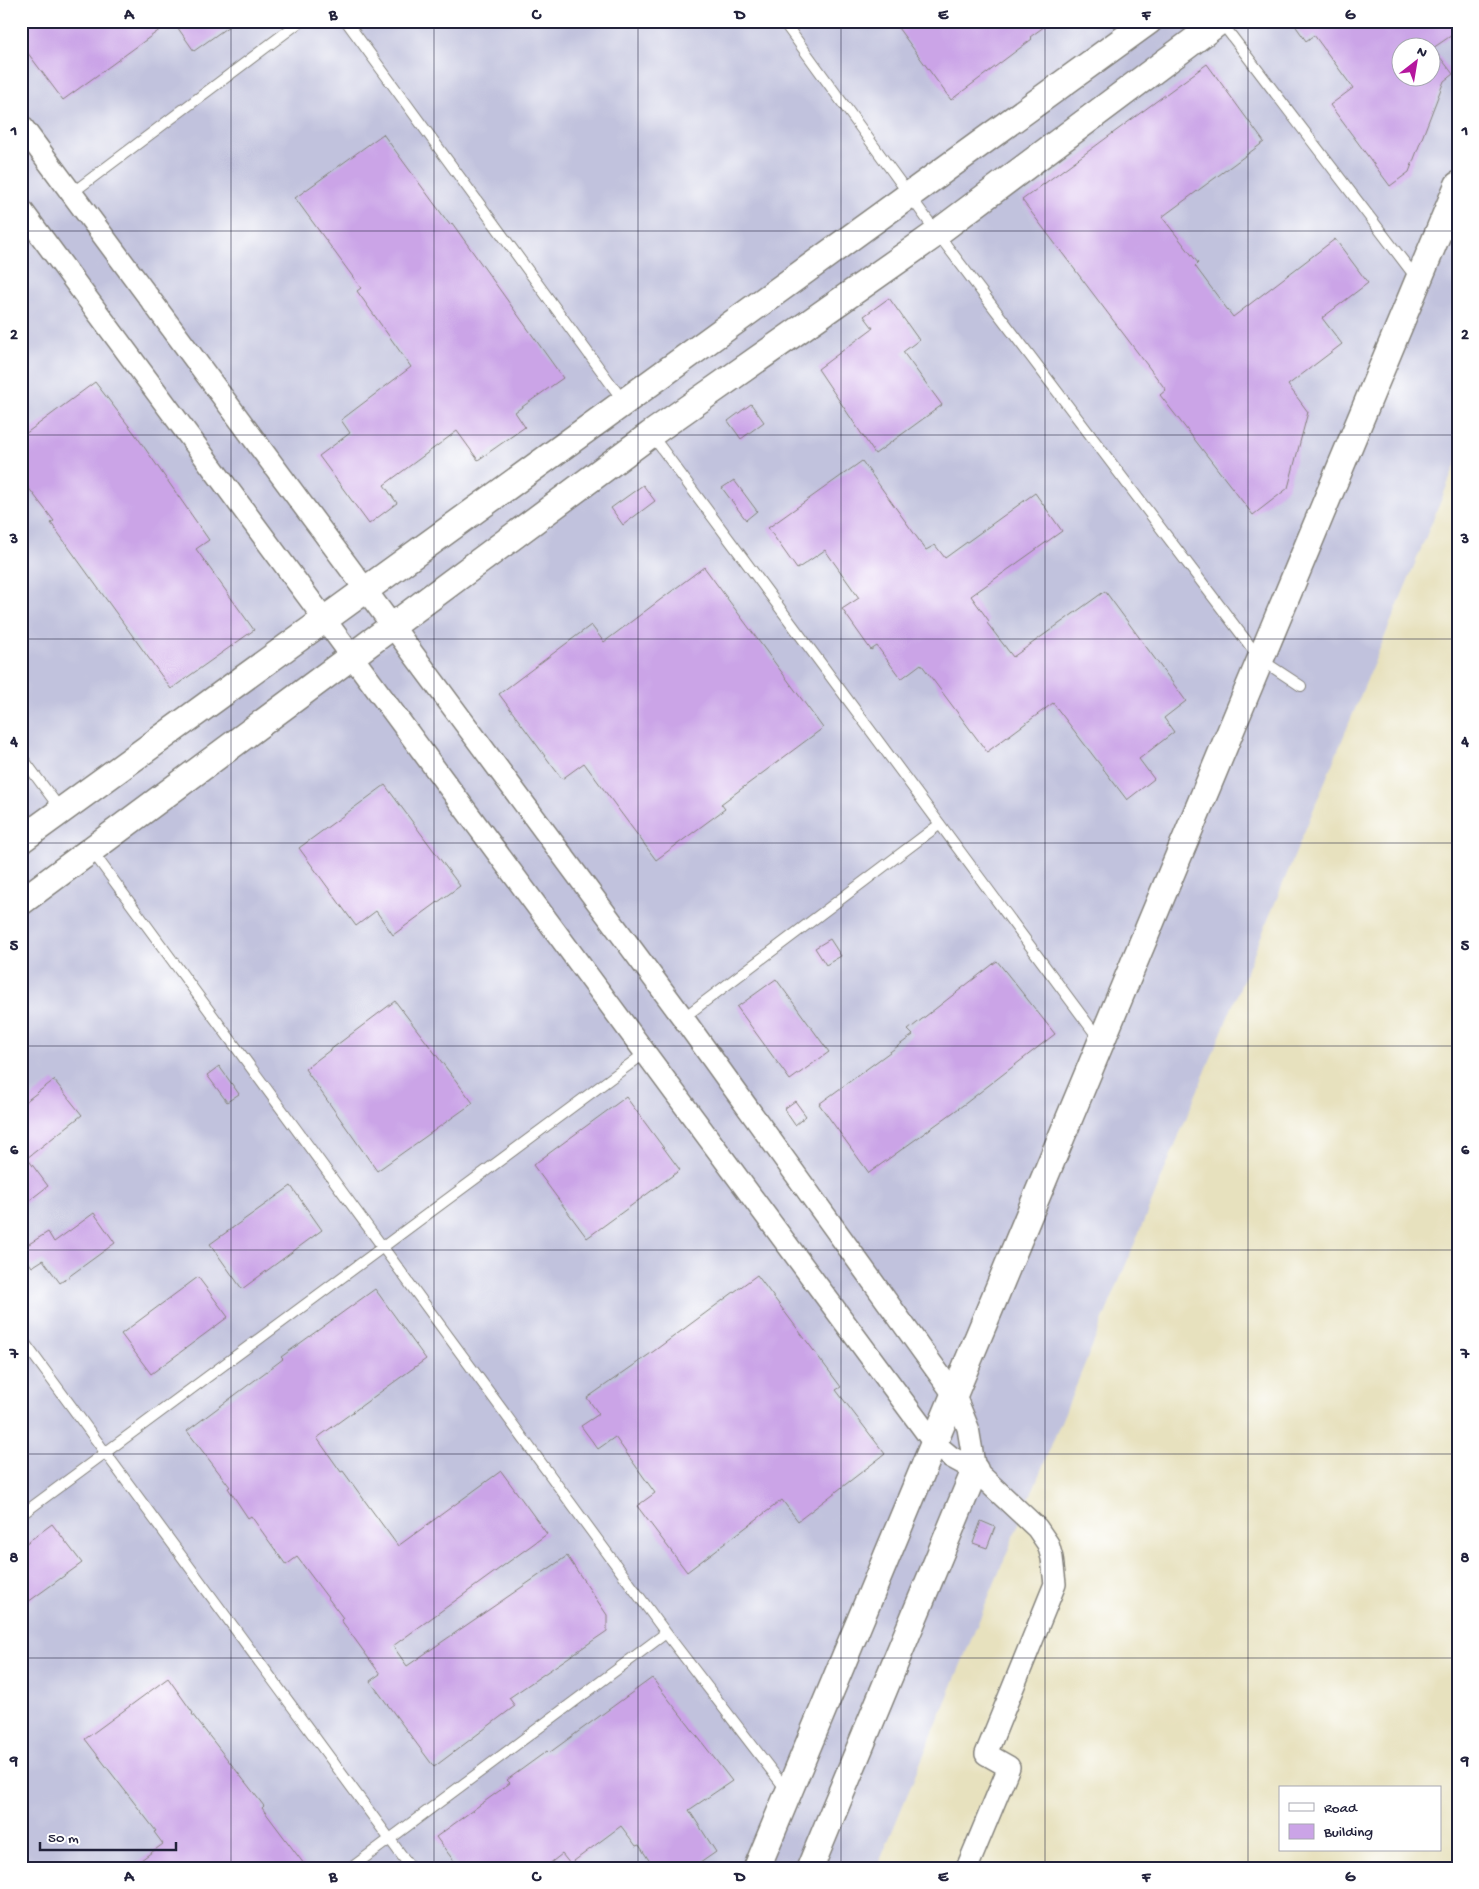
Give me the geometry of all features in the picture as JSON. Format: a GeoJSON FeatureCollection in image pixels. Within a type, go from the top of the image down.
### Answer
{"type":"FeatureCollection","features":[{"type":"Feature","properties":{"kind":"street"},"geometry":{"type":"LineString","coordinates":[[21,840],[365,588],[625,403],[1149,21]]}},
{"type":"Feature","properties":{"kind":"street"},"geometry":{"type":"LineString","coordinates":[[21,902],[651,434],[937,233],[1220,21]]}},
{"type":"Feature","properties":{"kind":"street"},"geometry":{"type":"LineString","coordinates":[[21,124],[683,1018],[955,1396],[968,1428],[975,1470],[810,1868]]}},
{"type":"Feature","properties":{"kind":"street"},"geometry":{"type":"LineString","coordinates":[[757,1868],[1458,184]]}},
{"type":"Feature","properties":{"kind":"street"},"geometry":{"type":"LineString","coordinates":[[25,221],[324,618],[934,1443],[950,1457],[975,1470],[1037,1528],[1048,1544],[1052,1558],[1055,1584],[986,1754],[1009,1767],[967,1868]]}},
{"type":"Feature","properties":{"kind":"lane"},"geometry":{"type":"LineString","coordinates":[[72,193],[301,21]]}},
{"type":"Feature","properties":{"kind":"lane"},"geometry":{"type":"LineString","coordinates":[[346,21],[625,403]]}},
{"type":"Feature","properties":{"kind":"lane"},"geometry":{"type":"LineString","coordinates":[[783,21],[937,233],[1260,659],[1301,686]]}},
{"type":"Feature","properties":{"kind":"lane"},"geometry":{"type":"LineString","coordinates":[[1220,21],[1418,280]]}},
{"type":"Feature","properties":{"kind":"lane"},"geometry":{"type":"LineString","coordinates":[[651,434],[1101,1042]]}},
{"type":"Feature","properties":{"kind":"lane"},"geometry":{"type":"LineString","coordinates":[[21,756],[62,810]]}},
{"type":"Feature","properties":{"kind":"lane"},"geometry":{"type":"LineString","coordinates":[[683,1018],[940,824]]}},
{"type":"Feature","properties":{"kind":"lane"},"geometry":{"type":"LineString","coordinates":[[91,850],[666,1633],[788,1792]]}},
{"type":"Feature","properties":{"kind":"lane"},"geometry":{"type":"LineString","coordinates":[[21,1516],[645,1053]]}},
{"type":"Feature","properties":{"kind":"lane"},"geometry":{"type":"LineString","coordinates":[[21,1338],[411,1868]]}},
{"type":"Feature","properties":{"kind":"lane"},"geometry":{"type":"LineString","coordinates":[[351,1868],[666,1633]]}},
{"type":"Feature","properties":{"kind":"shaded area"},"geometry":{"type":"Polygon","coordinates":[[[21,21],[1458,21],[1458,459],[877,1868],[21,1868],[21,21]]]}},
{"type":"Feature","properties":{"kind":"building"},"geometry":{"type":"Polygon","coordinates":[[[21,21],[172,21],[63,100],[21,44],[21,21]]]}},
{"type":"Feature","properties":{"kind":"building"},"geometry":{"type":"Polygon","coordinates":[[[173,21],[236,21],[194,51],[173,21]]]}},
{"type":"Feature","properties":{"kind":"building"},"geometry":{"type":"Polygon","coordinates":[[[893,21],[1052,21],[1030,37],[1032,39],[951,100],[893,21]]]}},
{"type":"Feature","properties":{"kind":"building"},"geometry":{"type":"Polygon","coordinates":[[[1292,21],[1458,21],[1458,31],[1442,42],[1442,38],[1392,38],[1392,88],[1441,88],[1409,172],[1390,186],[1330,105],[1353,88],[1314,35],[1306,41],[1292,21]]]}},
{"type":"Feature","properties":{"kind":"building"},"geometry":{"type":"Polygon","coordinates":[[[1442,60],[1453,74],[1444,81],[1442,86],[1442,60]]]}},
{"type":"Feature","properties":{"kind":"building"},"geometry":{"type":"Polygon","coordinates":[[[1207,64],[1264,142],[1162,217],[1198,263],[1195,266],[1233,317],[1335,239],[1368,283],[1322,318],[1342,344],[1288,385],[1308,412],[1288,488],[1253,515],[1160,395],[1166,390],[1022,200],[1207,64]]]}},
{"type":"Feature","properties":{"kind":"building"},"geometry":{"type":"Polygon","coordinates":[[[383,134],[450,225],[452,223],[563,378],[515,412],[525,427],[478,460],[457,431],[384,485],[397,503],[369,524],[319,456],[350,433],[341,420],[411,367],[357,291],[361,288],[295,198],[383,134]]]}},
{"type":"Feature","properties":{"kind":"building"},"geometry":{"type":"Polygon","coordinates":[[[889,298],[919,340],[903,352],[942,405],[875,454],[818,369],[873,328],[864,316],[889,298]]]}},
{"type":"Feature","properties":{"kind":"building"},"geometry":{"type":"Polygon","coordinates":[[[95,382],[135,434],[209,540],[196,549],[254,630],[171,689],[51,523],[54,521],[21,478],[21,437],[95,382]]]}},
{"type":"Feature","properties":{"kind":"building"},"geometry":{"type":"Polygon","coordinates":[[[751,404],[764,422],[741,439],[728,421],[751,404]]]}},
{"type":"Feature","properties":{"kind":"building"},"geometry":{"type":"Polygon","coordinates":[[[862,461],[926,550],[935,545],[945,558],[1035,493],[1062,531],[971,596],[989,621],[987,623],[1013,657],[1105,591],[1186,701],[1164,718],[1174,732],[1139,759],[1154,779],[1127,800],[1053,703],[987,752],[921,664],[901,679],[877,646],[871,650],[842,609],[859,598],[825,550],[797,569],[768,528],[862,461]]]}},
{"type":"Feature","properties":{"kind":"building"},"geometry":{"type":"Polygon","coordinates":[[[734,480],[757,511],[746,520],[722,488],[734,480]]]}},
{"type":"Feature","properties":{"kind":"building"},"geometry":{"type":"Polygon","coordinates":[[[643,485],[655,501],[623,525],[611,508],[643,485]]]}},
{"type":"Feature","properties":{"kind":"building"},"geometry":{"type":"Polygon","coordinates":[[[704,567],[823,728],[721,804],[725,809],[656,860],[584,763],[562,779],[499,694],[591,625],[604,642],[704,567]]]}},
{"type":"Feature","properties":{"kind":"building"},"geometry":{"type":"Polygon","coordinates":[[[385,785],[460,886],[393,935],[376,911],[356,926],[299,848],[385,785]]]}},
{"type":"Feature","properties":{"kind":"building"},"geometry":{"type":"Polygon","coordinates":[[[830,939],[841,956],[826,965],[815,948],[830,939]]]}},
{"type":"Feature","properties":{"kind":"building"},"geometry":{"type":"Polygon","coordinates":[[[997,961],[1055,1034],[966,1103],[869,1173],[819,1104],[913,1035],[908,1030],[997,961]]]}},
{"type":"Feature","properties":{"kind":"building"},"geometry":{"type":"Polygon","coordinates":[[[776,979],[829,1052],[790,1080],[737,1007],[776,979]]]}},
{"type":"Feature","properties":{"kind":"building"},"geometry":{"type":"Polygon","coordinates":[[[395,1001],[473,1103],[377,1171],[305,1069],[395,1001]]]}},
{"type":"Feature","properties":{"kind":"building"},"geometry":{"type":"Polygon","coordinates":[[[219,1066],[239,1094],[227,1102],[207,1075],[219,1066]]]}},
{"type":"Feature","properties":{"kind":"building"},"geometry":{"type":"Polygon","coordinates":[[[54,1080],[82,1115],[27,1158],[48,1186],[21,1207],[21,1105],[54,1080]]]}},
{"type":"Feature","properties":{"kind":"building"},"geometry":{"type":"Polygon","coordinates":[[[626,1097],[680,1170],[587,1238],[533,1165],[626,1097]]]}},
{"type":"Feature","properties":{"kind":"building"},"geometry":{"type":"Polygon","coordinates":[[[795,1101],[806,1116],[795,1125],[784,1109],[795,1101]]]}},
{"type":"Feature","properties":{"kind":"building"},"geometry":{"type":"Polygon","coordinates":[[[291,1186],[322,1230],[242,1289],[210,1244],[291,1186]]]}},
{"type":"Feature","properties":{"kind":"building"},"geometry":{"type":"Polygon","coordinates":[[[94,1213],[115,1243],[60,1283],[43,1260],[32,1267],[21,1252],[21,1249],[48,1232],[54,1242],[94,1213]]]}},
{"type":"Feature","properties":{"kind":"building"},"geometry":{"type":"Polygon","coordinates":[[[757,1275],[841,1387],[836,1390],[885,1454],[798,1521],[782,1500],[687,1572],[637,1506],[655,1493],[615,1437],[598,1449],[581,1426],[599,1414],[587,1398],[757,1275]]]}},
{"type":"Feature","properties":{"kind":"building"},"geometry":{"type":"Polygon","coordinates":[[[198,1277],[228,1317],[151,1374],[121,1334],[198,1277]]]}},
{"type":"Feature","properties":{"kind":"building"},"geometry":{"type":"Polygon","coordinates":[[[375,1289],[426,1359],[317,1438],[398,1546],[501,1471],[547,1534],[393,1646],[407,1666],[567,1556],[607,1615],[607,1631],[509,1698],[515,1706],[434,1767],[370,1681],[380,1674],[341,1620],[343,1618],[297,1557],[286,1565],[251,1516],[248,1518],[228,1488],[230,1487],[187,1431],[283,1359],[281,1357],[375,1289]]]}},
{"type":"Feature","properties":{"kind":"building"},"geometry":{"type":"Polygon","coordinates":[[[981,1521],[995,1527],[987,1548],[973,1543],[981,1521]]]}},
{"type":"Feature","properties":{"kind":"building"},"geometry":{"type":"Polygon","coordinates":[[[52,1524],[82,1563],[21,1607],[21,1547],[52,1524]]]}},
{"type":"Feature","properties":{"kind":"building"},"geometry":{"type":"Polygon","coordinates":[[[168,1678],[192,1714],[264,1806],[262,1808],[307,1868],[130,1868],[163,1844],[154,1832],[156,1831],[85,1739],[168,1678]]]}},
{"type":"Feature","properties":{"kind":"building"},"geometry":{"type":"Polygon","coordinates":[[[652,1678],[732,1781],[689,1810],[716,1852],[693,1868],[654,1868],[639,1845],[636,1846],[621,1826],[570,1864],[562,1854],[544,1868],[459,1868],[436,1837],[510,1783],[507,1780],[547,1751],[549,1753],[652,1678]]]}}]}
